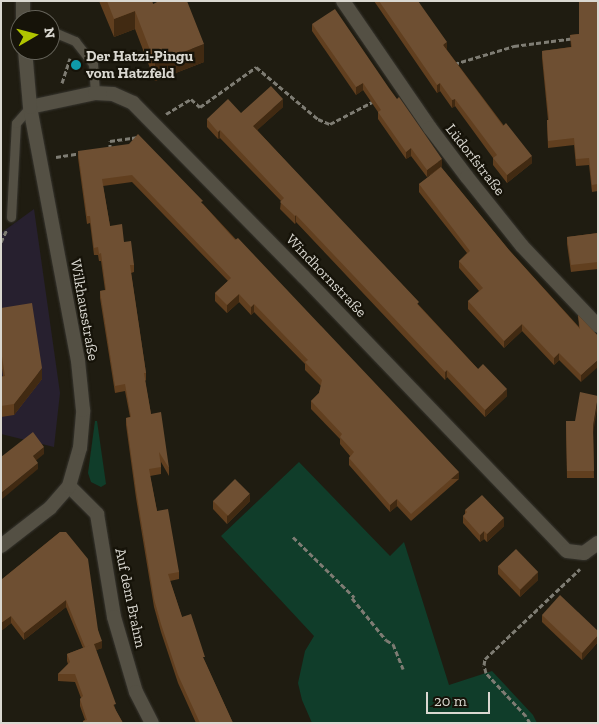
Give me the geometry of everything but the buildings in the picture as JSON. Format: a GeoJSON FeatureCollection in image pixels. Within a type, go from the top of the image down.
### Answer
{"type":"FeatureCollection","features":[{"type":"Feature","properties":{"kind":"street","name":"Lüdorfstraße"},"geometry":{"type":"LineString","coordinates":[[343,1],[430,128],[467,177],[522,246],[598,326]]}},
{"type":"Feature","properties":{"kind":"street","name":"Wilkhausstraße"},"geometry":{"type":"LineString","coordinates":[[1,546],[50,508],[69,486],[80,448],[83,410],[78,361],[30,107],[26,60]]}},
{"type":"Feature","properties":{"kind":"street","name":"Windhornstraße"},"geometry":{"type":"LineString","coordinates":[[30,107],[95,93],[112,94],[133,102],[567,551],[584,553],[598,544]]}},
{"type":"Feature","properties":{"kind":"street","name":"Auf dem Brahm"},"geometry":{"type":"LineString","coordinates":[[69,486],[96,514],[114,617],[136,692],[152,723]]}},
{"type":"Feature","properties":{"kind":"lane"},"geometry":{"type":"LineString","coordinates":[[60,35],[75,41],[93,64],[95,93]]}},
{"type":"Feature","properties":{"kind":"lane"},"geometry":{"type":"LineString","coordinates":[[11,217],[16,123],[30,107]]}},
{"type":"Feature","properties":{"kind":"path"},"geometry":{"type":"LineString","coordinates":[[57,101],[75,41]]}},
{"type":"Feature","properties":{"kind":"path"},"geometry":{"type":"LineString","coordinates":[[154,122],[191,99],[200,107],[217,94]]}},
{"type":"Feature","properties":{"kind":"path"},"geometry":{"type":"LineString","coordinates":[[103,150],[111,149],[110,141],[165,133]]}},
{"type":"Feature","properties":{"kind":"path"},"geometry":{"type":"LineString","coordinates":[[40,160],[88,152]]}},
{"type":"Feature","properties":{"kind":"path"},"geometry":{"type":"LineString","coordinates":[[293,537],[353,598],[386,640],[393,644],[403,669]]}},
{"type":"Feature","properties":{"kind":"path"},"geometry":{"type":"LineString","coordinates":[[530,723],[526,716],[486,673],[485,659],[583,567]]}},
{"type":"Feature","properties":{"kind":"shaded area"},"geometry":{"type":"Polygon","coordinates":[[[34,209],[60,393],[54,447],[1,434],[1,233],[34,209]]]}},
{"type":"Feature","properties":{"kind":"green space"},"geometry":{"type":"Polygon","coordinates":[[[95,421],[97,421],[106,484],[101,487],[91,482],[88,473],[95,421]]]}},
{"type":"Feature","properties":{"kind":"green space"},"geometry":{"type":"Polygon","coordinates":[[[299,462],[390,556],[404,542],[449,685],[492,671],[533,715],[537,723],[312,723],[302,700],[298,683],[305,651],[314,636],[221,536],[299,462]]]}},
{"type":"Feature","properties":{"kind":"place","name":"Der Hatzi-Pingu vom Hatzfeld"},"geometry":{"type":"Point","coordinates":[76,65]}}]}
